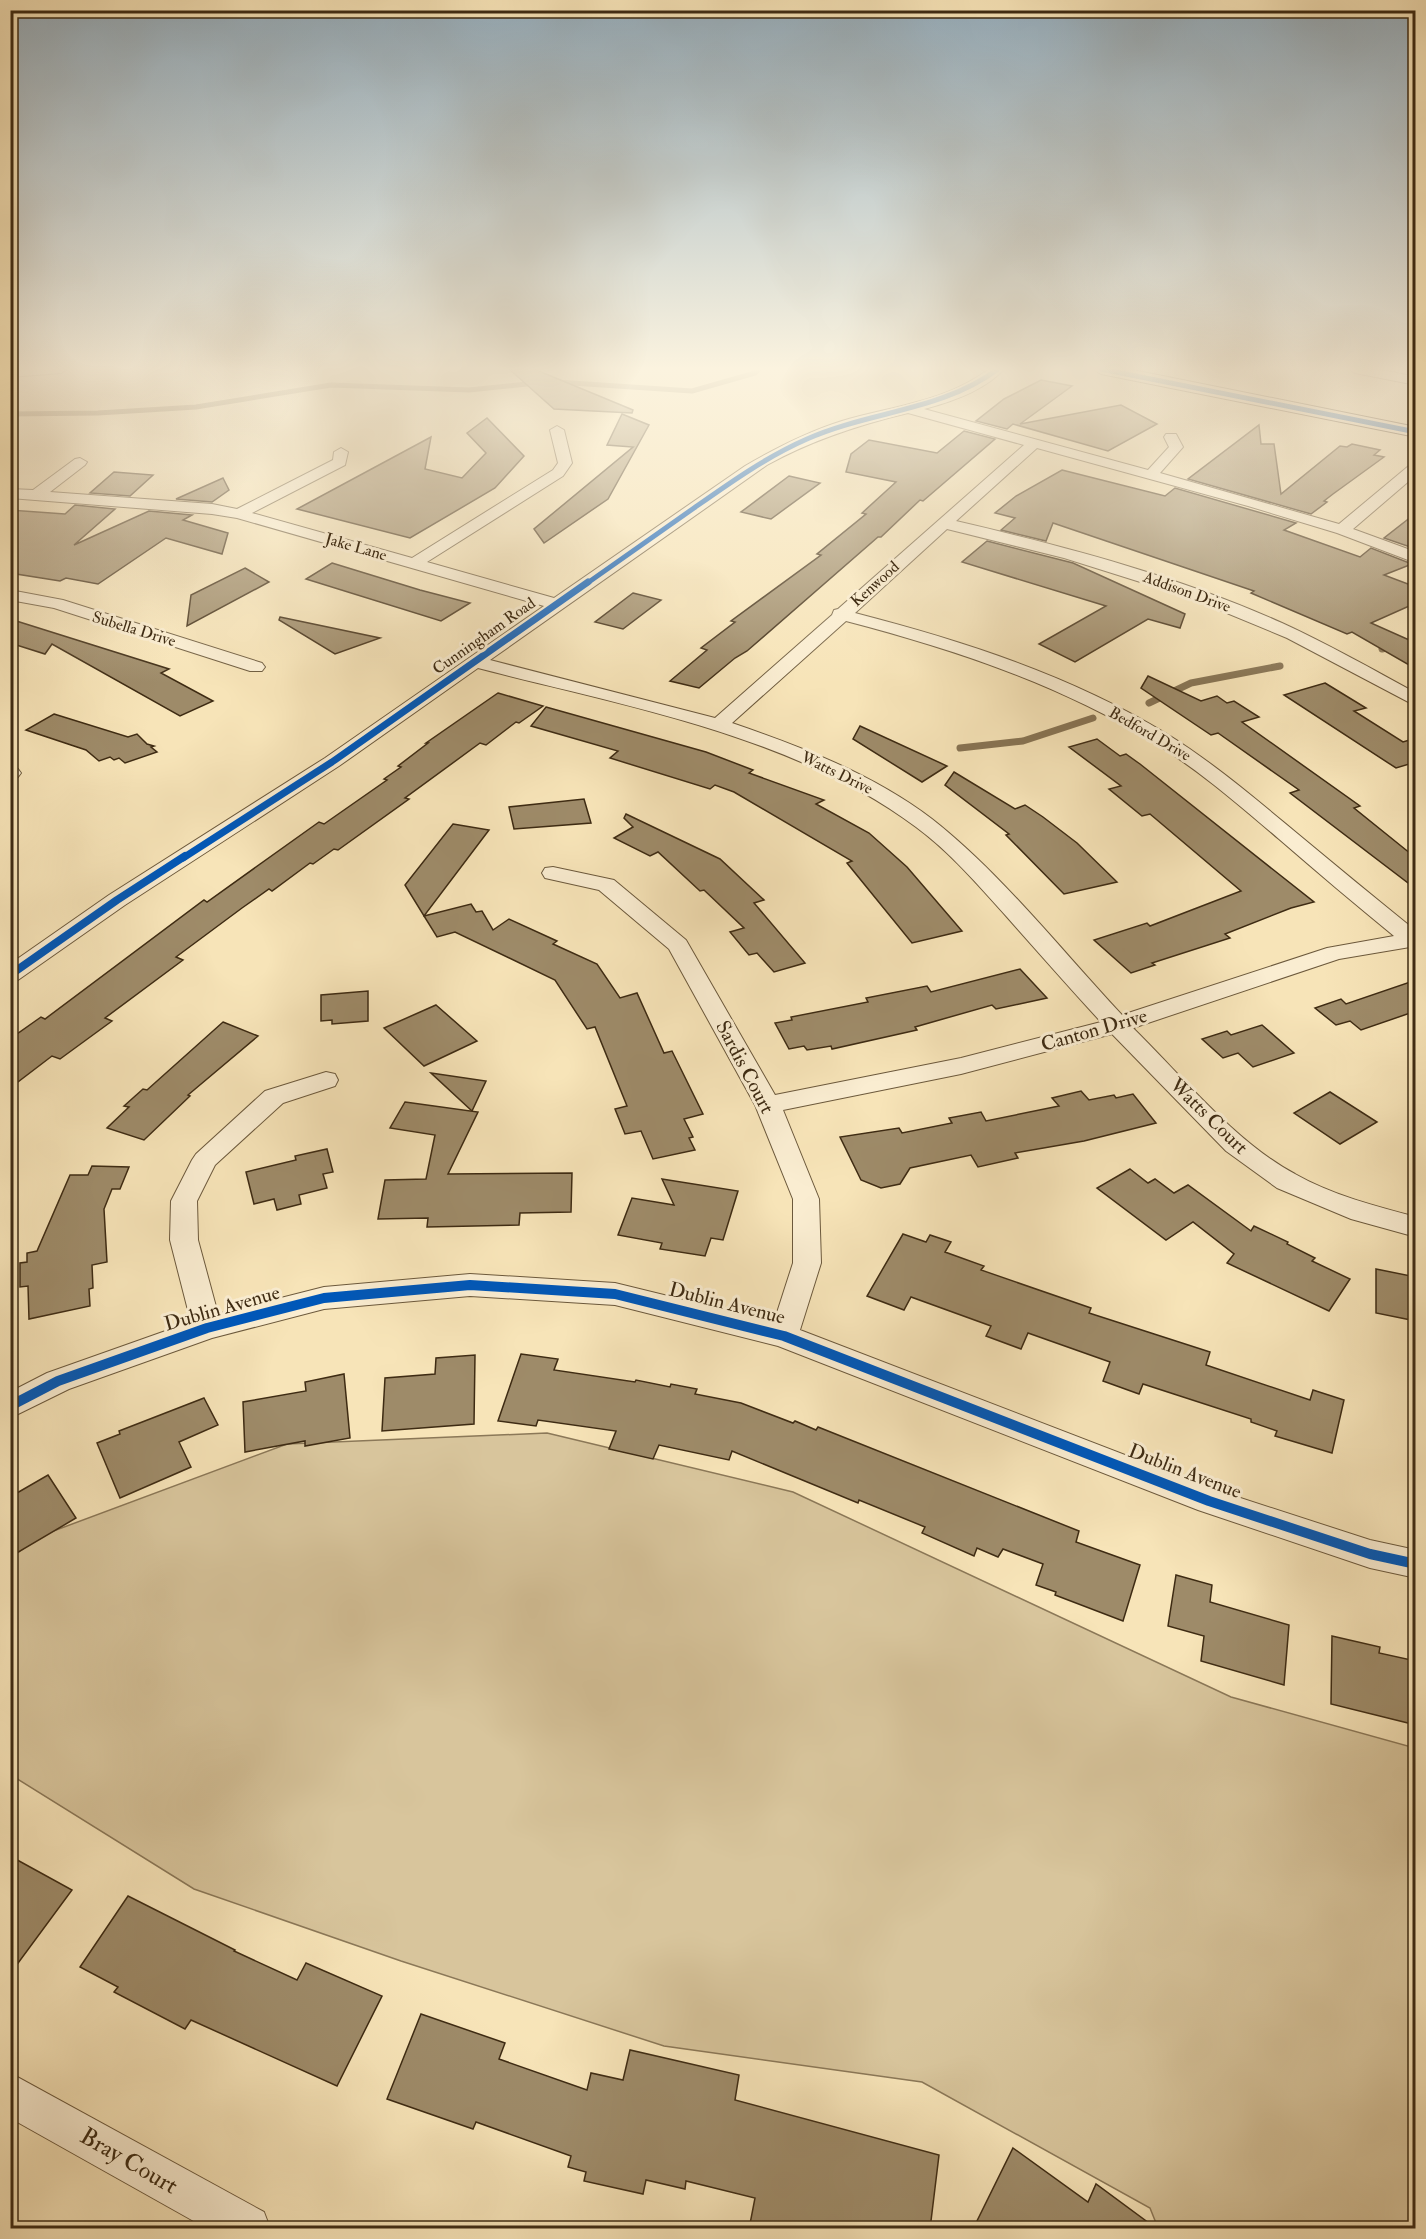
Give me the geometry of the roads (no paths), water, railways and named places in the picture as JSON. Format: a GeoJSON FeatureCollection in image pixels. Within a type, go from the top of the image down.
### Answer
{"type":"FeatureCollection","features":[{"type":"Feature","properties":{"kind":"street"},"geometry":{"type":"LineString","coordinates":[[36,495],[65,473]]}},
{"type":"Feature","properties":{"kind":"street"},"geometry":{"type":"LineString","coordinates":[[239,514],[318,473]]}},
{"type":"Feature","properties":{"kind":"street"},"geometry":{"type":"LineString","coordinates":[[414,564],[557,473]]}},
{"type":"Feature","properties":{"kind":"street","name":"Cunningham Road"},"geometry":{"type":"LineString","coordinates":[[10,975],[117,900],[332,762],[744,473]]}},
{"type":"Feature","properties":{"kind":"street","name":"Kenwood"},"geometry":{"type":"LineString","coordinates":[[719,725],[999,473]]}},
{"type":"Feature","properties":{"kind":"street"},"geometry":{"type":"LineString","coordinates":[[1141,473],[1253,503],[1342,530],[1416,558]]}},
{"type":"Feature","properties":{"kind":"street"},"geometry":{"type":"LineString","coordinates":[[1342,530],[1409,482]]}},
{"type":"Feature","properties":{"kind":"street","name":"Jake Lane"},"geometry":{"type":"LineString","coordinates":[[10,493],[212,509],[239,514],[556,604]]}},
{"type":"Feature","properties":{"kind":"street","name":"Addison Drive"},"geometry":{"type":"LineString","coordinates":[[943,523],[1048,547],[1118,567],[1198,595],[1274,626],[1352,665],[1416,701]]}},
{"type":"Feature","properties":{"kind":"street","name":"Subella Drive"},"geometry":{"type":"LineString","coordinates":[[10,596],[57,604],[256,667]]}},
{"type":"Feature","properties":{"kind":"street","name":"Bedford Drive"},"geometry":{"type":"LineString","coordinates":[[840,615],[917,633],[988,656],[1058,683],[1147,730],[1203,766],[1413,939]]}},
{"type":"Feature","properties":{"kind":"street","name":"Watts Drive"},"geometry":{"type":"LineString","coordinates":[[474,661],[719,725],[771,742],[829,767],[872,789],[924,823],[973,866],[1117,1025]]}},
{"type":"Feature","properties":{"kind":"street","name":"Sardis Court"},"geometry":{"type":"LineString","coordinates":[[553,873],[606,885],[678,945],[768,1105],[806,1199],[807,1263],[784,1336]]}},
{"type":"Feature","properties":{"kind":"street","name":"Canton Drive"},"geometry":{"type":"LineString","coordinates":[[768,1105],[962,1066],[1117,1025],[1335,953],[1413,939]]}},
{"type":"Feature","properties":{"kind":"street","name":"Watts Court"},"geometry":{"type":"LineString","coordinates":[[1117,1025],[1235,1145],[1286,1181],[1361,1212],[1416,1227]]}},
{"type":"Feature","properties":{"kind":"street"},"geometry":{"type":"LineString","coordinates":[[207,1328],[184,1240],[184,1201],[205,1160],[274,1097],[326,1080]]}},
{"type":"Feature","properties":{"kind":"street","name":"Dublin Avenue"},"geometry":{"type":"LineString","coordinates":[[10,1406],[58,1381],[207,1328],[324,1298],[470,1285],[615,1294],[784,1336],[1209,1501],[1370,1554],[1416,1564]]}},
{"type":"Feature","properties":{"kind":"street","name":"Bray Court"},"geometry":{"type":"LineString","coordinates":[[10,2094],[248,2229]]}},
{"type":"Feature","properties":{"kind":"waterway"},"geometry":{"type":"LineString","coordinates":[[1382,649],[1416,640]]}},
{"type":"Feature","properties":{"kind":"waterway"},"geometry":{"type":"LineString","coordinates":[[1149,703],[1191,683],[1280,666]]}},
{"type":"Feature","properties":{"kind":"waterway"},"geometry":{"type":"LineString","coordinates":[[960,748],[1023,741],[1093,718]]}}]}
